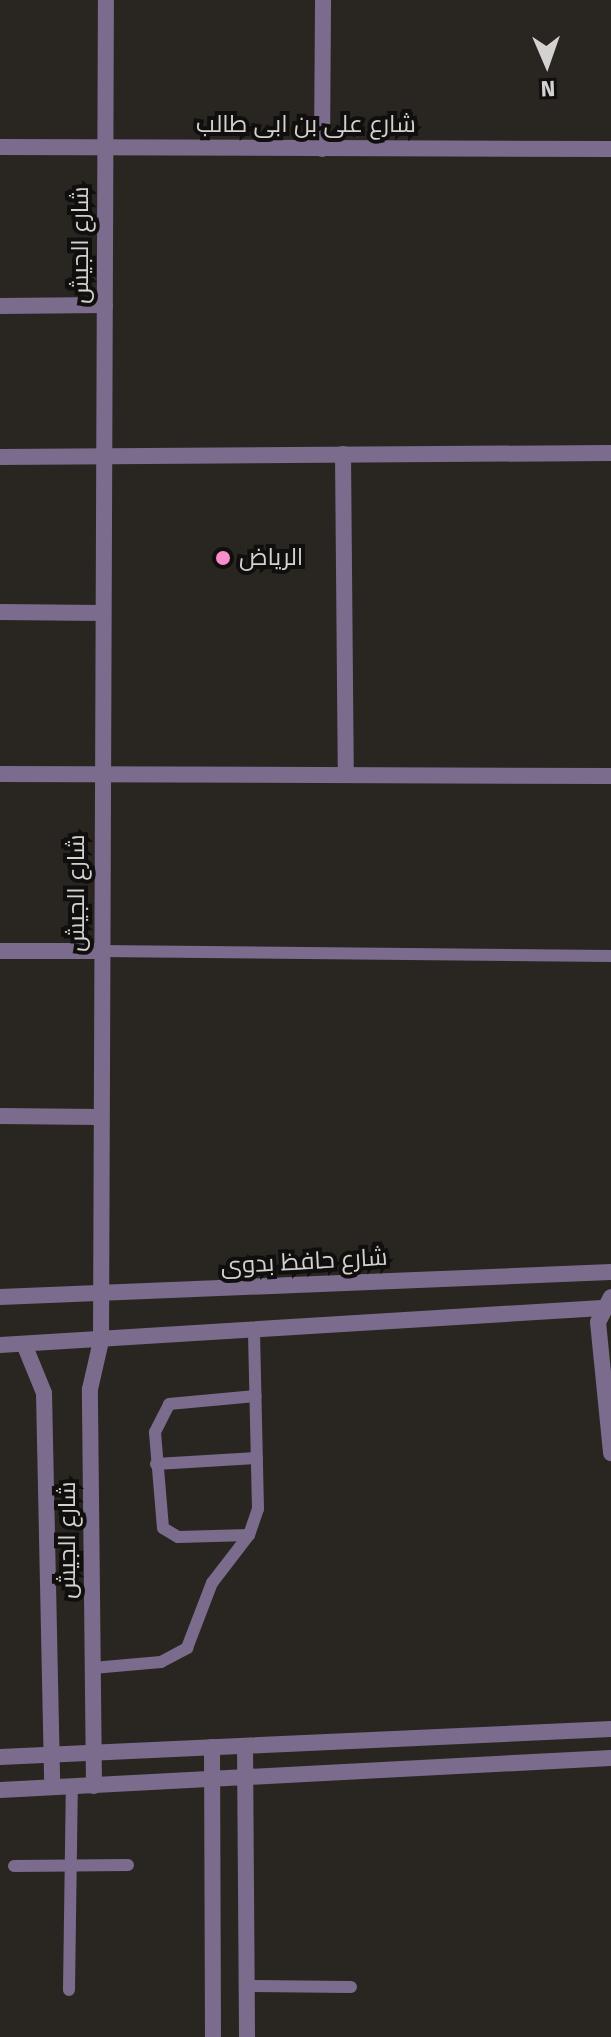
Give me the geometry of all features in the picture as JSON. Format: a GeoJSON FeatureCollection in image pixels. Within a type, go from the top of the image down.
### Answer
{"type":"FeatureCollection","features":[{"type":"Feature","properties":{"kind":"street","name":"شارع الجيش"},"geometry":{"type":"LineString","coordinates":[[94,1786],[90,1389],[101,1341],[99,1117],[106,0]]}},
{"type":"Feature","properties":{"kind":"street"},"geometry":{"type":"LineString","coordinates":[[322,149],[323,0]]}},
{"type":"Feature","properties":{"kind":"street","name":"شارع على بن ابى طالب"},"geometry":{"type":"LineString","coordinates":[[0,147],[611,149]]}},
{"type":"Feature","properties":{"kind":"street"},"geometry":{"type":"LineString","coordinates":[[0,306],[105,305]]}},
{"type":"Feature","properties":{"kind":"street"},"geometry":{"type":"LineString","coordinates":[[0,457],[611,453]]}},
{"type":"Feature","properties":{"kind":"street"},"geometry":{"type":"LineString","coordinates":[[343,454],[346,775]]}},
{"type":"Feature","properties":{"kind":"street"},"geometry":{"type":"LineString","coordinates":[[0,612],[103,613]]}},
{"type":"Feature","properties":{"kind":"street"},"geometry":{"type":"LineString","coordinates":[[0,774],[611,776]]}},
{"type":"Feature","properties":{"kind":"street"},"geometry":{"type":"LineString","coordinates":[[0,951],[100,951]]}},
{"type":"Feature","properties":{"kind":"street"},"geometry":{"type":"LineString","coordinates":[[0,1116],[99,1117]]}},
{"type":"Feature","properties":{"kind":"street","name":"شارع حافظ بدوى"},"geometry":{"type":"LineString","coordinates":[[0,1297],[611,1272]]}},
{"type":"Feature","properties":{"kind":"street"},"geometry":{"type":"LineString","coordinates":[[0,1345],[254,1335],[606,1303],[611,1453]]}},
{"type":"Feature","properties":{"kind":"street","name":"شارع الجيش"},"geometry":{"type":"LineString","coordinates":[[24,1344],[44,1393],[52,1787]]}},
{"type":"Feature","properties":{"kind":"street"},"geometry":{"type":"LineString","coordinates":[[0,1757],[611,1729]]}},
{"type":"Feature","properties":{"kind":"street"},"geometry":{"type":"LineString","coordinates":[[245,1746],[247,2037]]}},
{"type":"Feature","properties":{"kind":"street"},"geometry":{"type":"LineString","coordinates":[[212,1747],[213,2037]]}},
{"type":"Feature","properties":{"kind":"street"},"geometry":{"type":"LineString","coordinates":[[0,1790],[611,1758]]}},
{"type":"Feature","properties":{"kind":"lane"},"geometry":{"type":"LineString","coordinates":[[100,951],[611,956]]}},
{"type":"Feature","properties":{"kind":"lane"},"geometry":{"type":"LineString","coordinates":[[93,1668],[161,1662],[187,1648],[212,1583],[249,1535],[258,1509],[254,1335]]}},
{"type":"Feature","properties":{"kind":"lane"},"geometry":{"type":"LineString","coordinates":[[249,1535],[170,1534],[159,1521],[156,1421],[169,1404],[256,1396]]}},
{"type":"Feature","properties":{"kind":"lane"},"geometry":{"type":"LineString","coordinates":[[156,1464],[257,1458]]}},
{"type":"Feature","properties":{"kind":"lane"},"geometry":{"type":"LineString","coordinates":[[69,1990],[72,1786]]}},
{"type":"Feature","properties":{"kind":"lane"},"geometry":{"type":"LineString","coordinates":[[14,1866],[128,1865]]}},
{"type":"Feature","properties":{"kind":"lane"},"geometry":{"type":"LineString","coordinates":[[246,1986],[351,1987]]}},
{"type":"Feature","properties":{"kind":"place","name":"الرياض"},"geometry":{"type":"Point","coordinates":[223,558]}}]}
